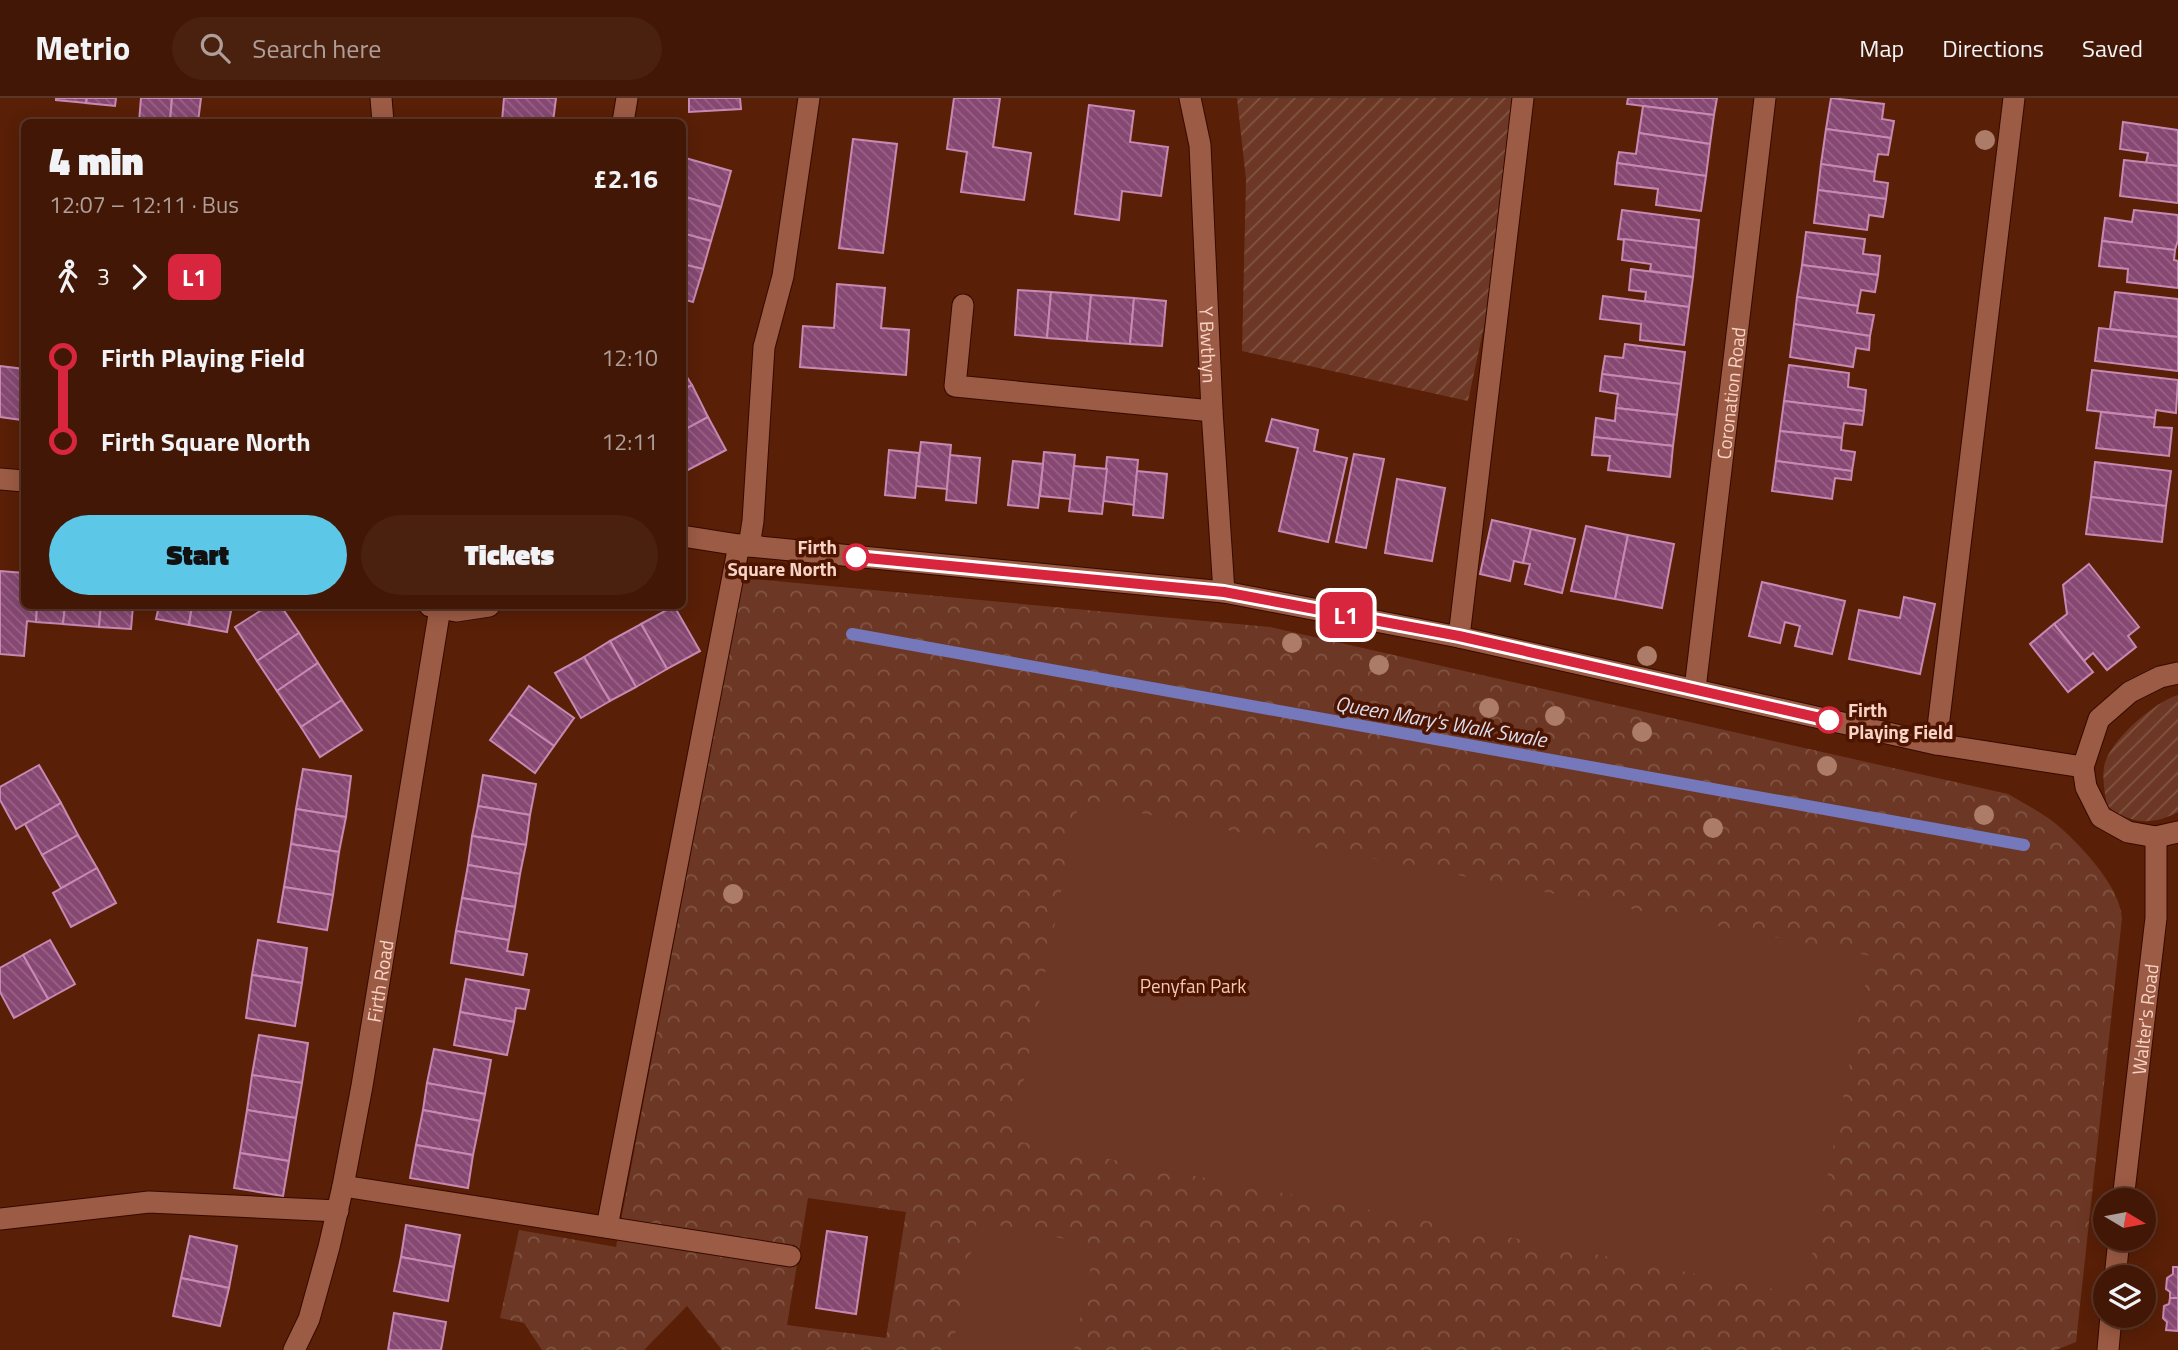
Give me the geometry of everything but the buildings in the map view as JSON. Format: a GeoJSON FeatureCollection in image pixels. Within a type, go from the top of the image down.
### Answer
{"type":"FeatureCollection","features":[{"type":"Feature","properties":{"kind":"street"},"geometry":{"type":"LineString","coordinates":[[381,98],[383,119]]}},
{"type":"Feature","properties":{"kind":"street"},"geometry":{"type":"LineString","coordinates":[[624,119],[627,98]]}},
{"type":"Feature","properties":{"kind":"street"},"geometry":{"type":"LineString","coordinates":[[607,1227],[744,545],[753,521],[764,347],[783,276],[809,98]]}},
{"type":"Feature","properties":{"kind":"street","name":"Y Bwthyn"},"geometry":{"type":"LineString","coordinates":[[1190,98],[1200,145],[1212,411],[1224,592]]}},
{"type":"Feature","properties":{"kind":"street"},"geometry":{"type":"LineString","coordinates":[[1459,636],[1523,98]]}},
{"type":"Feature","properties":{"kind":"street","name":"Coronation Road"},"geometry":{"type":"LineString","coordinates":[[1695,689],[1765,98]]}},
{"type":"Feature","properties":{"kind":"street"},"geometry":{"type":"LineString","coordinates":[[1936,744],[2014,98]]}},
{"type":"Feature","properties":{"kind":"street"},"geometry":{"type":"LineString","coordinates":[[963,305],[955,386],[1212,411]]}},
{"type":"Feature","properties":{"kind":"street"},"geometry":{"type":"LineString","coordinates":[[0,479],[21,481]]}},
{"type":"Feature","properties":{"kind":"street"},"geometry":{"type":"LineString","coordinates":[[686,537],[744,545],[1224,592],[1459,636],[1936,744],[2083,767]]}},
{"type":"Feature","properties":{"kind":"street","name":"Firth Road"},"geometry":{"type":"LineString","coordinates":[[294,1350],[309,1319],[343,1186],[403,841],[435,609]]}},
{"type":"Feature","properties":{"kind":"street"},"geometry":{"type":"LineString","coordinates":[[446,609],[469,609]]}},
{"type":"Feature","properties":{"kind":"street"},"geometry":{"type":"LineString","coordinates":[[2178,673],[2160,677],[2130,692],[2099,719],[2083,767],[2086,787],[2101,817],[2128,832],[2156,837],[2178,832]]}},
{"type":"Feature","properties":{"kind":"street","name":"Walter's Road"},"geometry":{"type":"LineString","coordinates":[[2124,1188],[2156,918],[2156,837]]}},
{"type":"Feature","properties":{"kind":"street"},"geometry":{"type":"LineString","coordinates":[[343,1186],[790,1256]]}},
{"type":"Feature","properties":{"kind":"street"},"geometry":{"type":"LineString","coordinates":[[0,1219],[149,1202],[338,1210]]}},
{"type":"Feature","properties":{"kind":"street"},"geometry":{"type":"LineString","coordinates":[[2108,1350],[2110,1328]]}},
{"type":"Feature","properties":{"kind":"green space"},"geometry":{"type":"Polygon","coordinates":[[[1237,98],[1514,98],[1485,322],[1468,401],[1242,351],[1246,179],[1237,98]]]}},
{"type":"Feature","properties":{"kind":"green space","name":"Penyfan Park"},"geometry":{"type":"Polygon","coordinates":[[[743,578],[1270,627],[2008,794],[2037,810],[2072,838],[2100,870],[2120,906],[2122,918],[2076,1342],[2056,1350],[722,1350],[687,1306],[644,1350],[542,1350],[524,1323],[500,1318],[519,1230],[616,1247],[743,578]],[[808,1198],[787,1325],[886,1338],[906,1212],[808,1198]]]}},
{"type":"Feature","properties":{"kind":"green space"},"geometry":{"type":"Polygon","coordinates":[[[2178,695],[2178,812],[2159,820],[2133,820],[2107,806],[2103,777],[2107,757],[2123,735],[2145,714],[2178,695]]]}},
{"type":"Feature","properties":{"kind":"green space"},"geometry":{"type":"Polygon","coordinates":[[[1079,801],[1871,956],[1804,1295],[1012,1140],[1079,801]]]}},
{"type":"Feature","properties":{"kind":"green space"},"geometry":{"type":"Polygon","coordinates":[[[977,1221],[1095,1245],[1074,1350],[952,1350],[977,1221]]]}},
{"type":"Feature","properties":{"kind":"waterway","name":"Queen Mary's Walk Swale"},"geometry":{"type":"LineString","coordinates":[[852,634],[2024,845]]}},
{"type":"Feature","properties":{"kind":"bus line","name":"L1"},"geometry":{"type":"LineString","coordinates":[[856,557],[1224,592],[1459,636],[1829,720]]}},
{"type":"Feature","properties":{"kind":"place","name":"Firth Square North"},"geometry":{"type":"Point","coordinates":[856,557]}},
{"type":"Feature","properties":{"kind":"place","name":"Firth Playing Field"},"geometry":{"type":"Point","coordinates":[1829,720]}}]}
